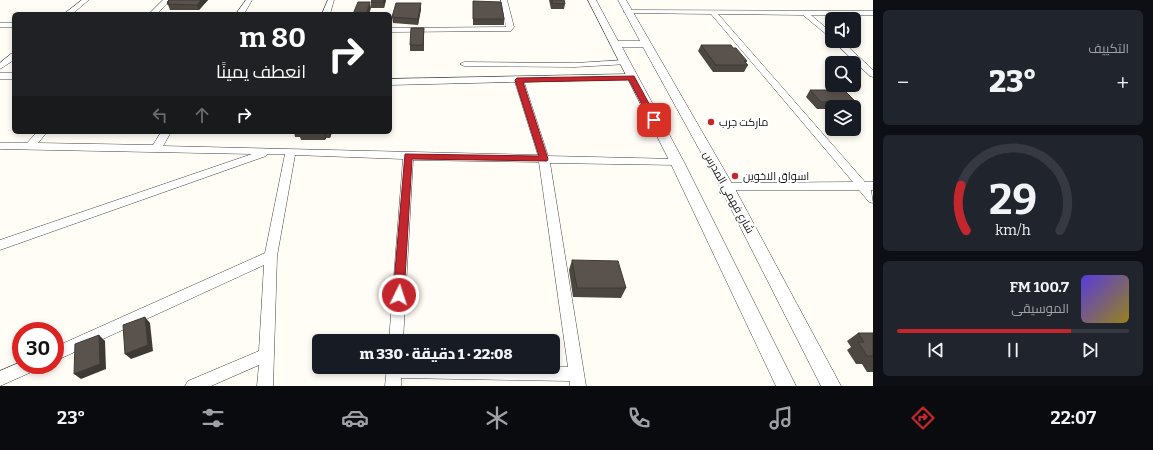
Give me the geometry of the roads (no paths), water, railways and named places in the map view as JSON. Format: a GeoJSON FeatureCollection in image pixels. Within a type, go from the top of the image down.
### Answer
{"type":"FeatureCollection","features":[{"type":"Feature","properties":{"kind":"street"},"geometry":{"type":"LineString","coordinates":[[71,12],[86,0]]}},
{"type":"Feature","properties":{"kind":"street"},"geometry":{"type":"LineString","coordinates":[[155,12],[167,0]]}},
{"type":"Feature","properties":{"kind":"street"},"geometry":{"type":"LineString","coordinates":[[241,12],[249,0]]}},
{"type":"Feature","properties":{"kind":"street"},"geometry":{"type":"LineString","coordinates":[[327,12],[331,0]]}},
{"type":"Feature","properties":{"kind":"street"},"geometry":{"type":"LineString","coordinates":[[392,30],[508,29],[510,27],[504,0]]}},
{"type":"Feature","properties":{"kind":"street"},"geometry":{"type":"LineString","coordinates":[[592,0],[677,162],[786,386]]}},
{"type":"Feature","properties":{"kind":"street"},"geometry":{"type":"LineString","coordinates":[[625,6],[714,14],[873,14]]}},
{"type":"Feature","properties":{"kind":"street","name":"شارع فهمي المدرس"},"geometry":{"type":"LineString","coordinates":[[625,6],[645,44],[727,187],[831,386]]}},
{"type":"Feature","properties":{"kind":"street"},"geometry":{"type":"LineString","coordinates":[[714,14],[873,199]]}},
{"type":"Feature","properties":{"kind":"street"},"geometry":{"type":"LineString","coordinates":[[806,14],[825,31]]}},
{"type":"Feature","properties":{"kind":"street"},"geometry":{"type":"LineString","coordinates":[[0,24],[12,25]]}},
{"type":"Feature","properties":{"kind":"street"},"geometry":{"type":"LineString","coordinates":[[616,44],[645,44]]}},
{"type":"Feature","properties":{"kind":"street"},"geometry":{"type":"LineString","coordinates":[[845,48],[873,74]]}},
{"type":"Feature","properties":{"kind":"street"},"geometry":{"type":"LineString","coordinates":[[0,67],[12,58]]}},
{"type":"Feature","properties":{"kind":"street"},"geometry":{"type":"LineString","coordinates":[[464,64],[575,65],[625,62]]}},
{"type":"Feature","properties":{"kind":"street"},"geometry":{"type":"LineString","coordinates":[[0,76],[12,76]]}},
{"type":"Feature","properties":{"kind":"street"},"geometry":{"type":"LineString","coordinates":[[392,82],[632,78]]}},
{"type":"Feature","properties":{"kind":"street"},"geometry":{"type":"LineString","coordinates":[[477,374],[577,380],[544,159],[519,80]]}},
{"type":"Feature","properties":{"kind":"street"},"geometry":{"type":"LineString","coordinates":[[30,146],[40,134]]}},
{"type":"Feature","properties":{"kind":"street"},"geometry":{"type":"LineString","coordinates":[[155,150],[165,134]]}},
{"type":"Feature","properties":{"kind":"street"},"geometry":{"type":"LineString","coordinates":[[2,148],[30,146],[155,150],[291,151],[408,156],[677,162]]}},
{"type":"Feature","properties":{"kind":"street"},"geometry":{"type":"LineString","coordinates":[[0,245],[270,151]]}},
{"type":"Feature","properties":{"kind":"street"},"geometry":{"type":"LineString","coordinates":[[265,386],[271,256],[291,151]]}},
{"type":"Feature","properties":{"kind":"street"},"geometry":{"type":"LineString","coordinates":[[396,334],[408,156]]}},
{"type":"Feature","properties":{"kind":"street"},"geometry":{"type":"LineString","coordinates":[[727,187],[873,186]]}},
{"type":"Feature","properties":{"kind":"street"},"geometry":{"type":"LineString","coordinates":[[64,350],[271,256]]}},
{"type":"Feature","properties":{"kind":"street"},"geometry":{"type":"LineString","coordinates":[[193,386],[266,355]]}},
{"type":"Feature","properties":{"kind":"street"},"geometry":{"type":"LineString","coordinates":[[0,379],[12,374]]}},
{"type":"Feature","properties":{"kind":"street"},"geometry":{"type":"LineString","coordinates":[[393,386],[394,374]]}},
{"type":"Feature","properties":{"kind":"place","name":"ماركت جرب"},"geometry":{"type":"Point","coordinates":[711,122]}},
{"type":"Feature","properties":{"kind":"place","name":"اسواق الاخوين"},"geometry":{"type":"Point","coordinates":[735,176]}}]}
